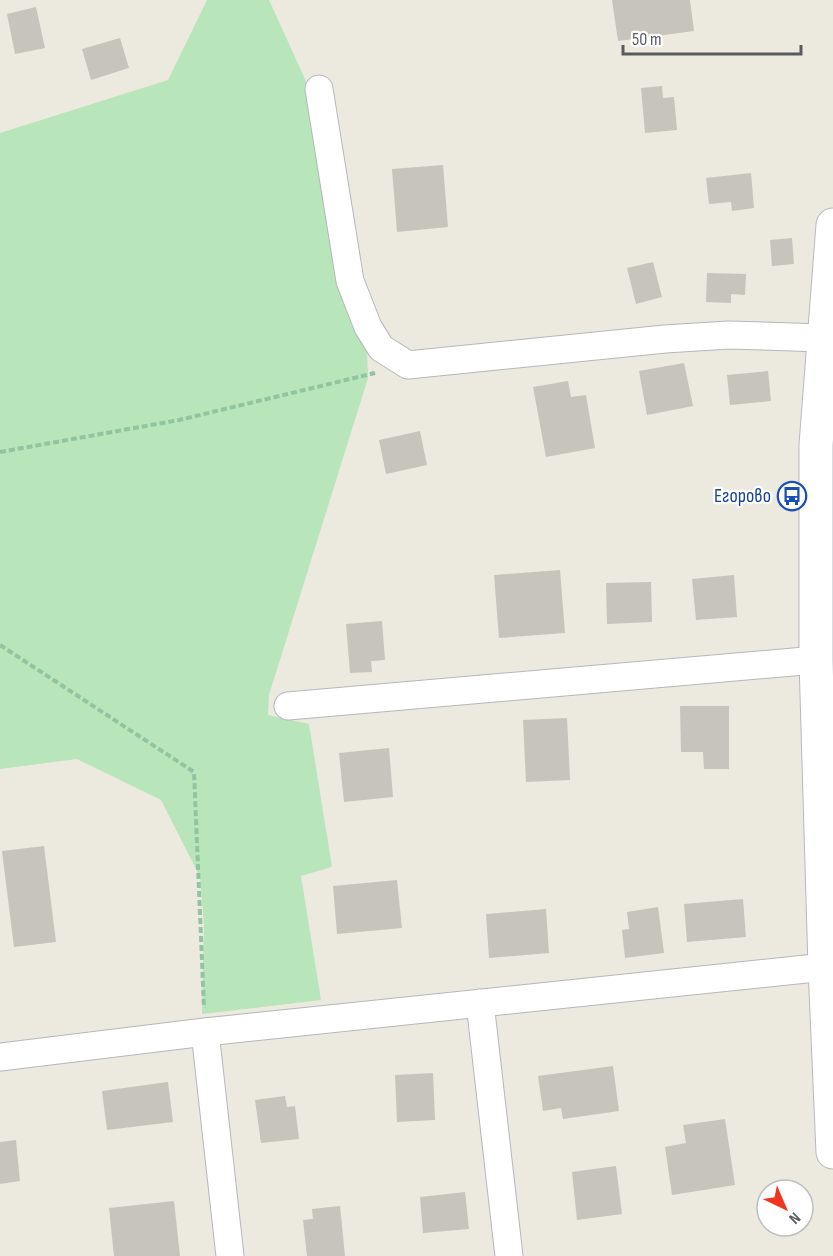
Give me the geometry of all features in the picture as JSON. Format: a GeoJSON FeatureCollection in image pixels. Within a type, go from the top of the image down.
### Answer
{"type":"FeatureCollection","features":[{"type":"Feature","properties":{"kind":"main road"},"geometry":{"type":"LineString","coordinates":[[833,225],[824,338],[825,416],[816,660],[827,847],[825,968],[833,1152]]}},
{"type":"Feature","properties":{"kind":"street"},"geometry":{"type":"LineString","coordinates":[[319,89],[350,281],[368,327],[381,348],[408,365],[708,336],[824,338]]}},
{"type":"Feature","properties":{"kind":"street"},"geometry":{"type":"LineString","coordinates":[[288,706],[816,660]]}},
{"type":"Feature","properties":{"kind":"street"},"geometry":{"type":"LineString","coordinates":[[0,1057],[206,1032],[825,968]]}},
{"type":"Feature","properties":{"kind":"street"},"geometry":{"type":"LineString","coordinates":[[480,1003],[509,1256]]}},
{"type":"Feature","properties":{"kind":"street"},"geometry":{"type":"LineString","coordinates":[[206,1032],[230,1256]]}},
{"type":"Feature","properties":{"kind":"path"},"geometry":{"type":"LineString","coordinates":[[0,452],[179,420],[408,365]]}},
{"type":"Feature","properties":{"kind":"path"},"geometry":{"type":"LineString","coordinates":[[0,645],[194,772],[206,1032]]}},
{"type":"Feature","properties":{"kind":"green space"},"geometry":{"type":"Polygon","coordinates":[[[207,0],[269,0],[305,79],[341,287],[367,349],[368,378],[269,695],[268,715],[309,724],[332,867],[301,876],[321,1000],[202,1014],[204,925],[200,877],[161,800],[77,759],[0,769],[0,133],[168,80],[207,0]]]}},
{"type":"Feature","properties":{"kind":"building"},"geometry":{"type":"Polygon","coordinates":[[[612,0],[690,0],[694,31],[618,41],[612,0]]]}},
{"type":"Feature","properties":{"kind":"building"},"geometry":{"type":"Polygon","coordinates":[[[36,7],[45,48],[15,54],[7,14],[36,7]]]}},
{"type":"Feature","properties":{"kind":"building"},"geometry":{"type":"Polygon","coordinates":[[[120,38],[129,68],[91,80],[82,49],[120,38]]]}},
{"type":"Feature","properties":{"kind":"building"},"geometry":{"type":"Polygon","coordinates":[[[662,86],[663,98],[674,97],[677,130],[645,133],[641,88],[662,86]]]}},
{"type":"Feature","properties":{"kind":"building"},"geometry":{"type":"Polygon","coordinates":[[[443,165],[448,227],[397,232],[392,169],[443,165]]]}},
{"type":"Feature","properties":{"kind":"building"},"geometry":{"type":"Polygon","coordinates":[[[751,173],[754,208],[732,211],[731,202],[709,204],[706,178],[751,173]]]}},
{"type":"Feature","properties":{"kind":"building"},"geometry":{"type":"Polygon","coordinates":[[[792,238],[794,264],[772,266],[770,240],[792,238]]]}},
{"type":"Feature","properties":{"kind":"building"},"geometry":{"type":"Polygon","coordinates":[[[653,262],[662,297],[636,304],[627,268],[653,262]]]}},
{"type":"Feature","properties":{"kind":"building"},"geometry":{"type":"Polygon","coordinates":[[[707,273],[746,274],[745,295],[731,294],[731,303],[706,302],[707,273]]]}},
{"type":"Feature","properties":{"kind":"building"},"geometry":{"type":"Polygon","coordinates":[[[684,363],[693,406],[647,415],[639,371],[684,363]]]}},
{"type":"Feature","properties":{"kind":"building"},"geometry":{"type":"Polygon","coordinates":[[[768,371],[771,401],[730,405],[727,375],[768,371]]]}},
{"type":"Feature","properties":{"kind":"building"},"geometry":{"type":"Polygon","coordinates":[[[568,381],[571,397],[586,395],[595,448],[546,457],[533,387],[568,381]]]}},
{"type":"Feature","properties":{"kind":"building"},"geometry":{"type":"Polygon","coordinates":[[[420,431],[427,465],[386,474],[379,440],[420,431]]]}},
{"type":"Feature","properties":{"kind":"building"},"geometry":{"type":"Polygon","coordinates":[[[560,570],[565,633],[499,638],[494,575],[560,570]]]}},
{"type":"Feature","properties":{"kind":"building"},"geometry":{"type":"Polygon","coordinates":[[[734,575],[737,617],[696,620],[692,579],[734,575]]]}},
{"type":"Feature","properties":{"kind":"building"},"geometry":{"type":"Polygon","coordinates":[[[651,582],[652,622],[607,624],[606,583],[651,582]]]}},
{"type":"Feature","properties":{"kind":"building"},"geometry":{"type":"Polygon","coordinates":[[[382,621],[385,660],[371,661],[372,672],[350,673],[346,624],[382,621]]]}},
{"type":"Feature","properties":{"kind":"building"},"geometry":{"type":"Polygon","coordinates":[[[680,706],[729,706],[729,769],[704,769],[703,752],[681,752],[680,706]]]}},
{"type":"Feature","properties":{"kind":"building"},"geometry":{"type":"Polygon","coordinates":[[[567,718],[570,780],[526,782],[523,720],[567,718]]]}},
{"type":"Feature","properties":{"kind":"building"},"geometry":{"type":"Polygon","coordinates":[[[389,748],[393,797],[344,802],[339,753],[389,748]]]}},
{"type":"Feature","properties":{"kind":"building"},"geometry":{"type":"Polygon","coordinates":[[[44,846],[56,942],[14,947],[2,851],[44,846]]]}},
{"type":"Feature","properties":{"kind":"building"},"geometry":{"type":"Polygon","coordinates":[[[397,880],[402,928],[337,934],[333,886],[397,880]]]}},
{"type":"Feature","properties":{"kind":"building"},"geometry":{"type":"Polygon","coordinates":[[[743,899],[746,937],[687,942],[684,904],[743,899]]]}},
{"type":"Feature","properties":{"kind":"building"},"geometry":{"type":"Polygon","coordinates":[[[658,907],[664,953],[625,958],[622,930],[629,929],[627,912],[658,907]]]}},
{"type":"Feature","properties":{"kind":"building"},"geometry":{"type":"Polygon","coordinates":[[[546,909],[549,953],[489,958],[486,914],[546,909]]]}},
{"type":"Feature","properties":{"kind":"building"},"geometry":{"type":"Polygon","coordinates":[[[613,1066],[619,1111],[563,1119],[561,1108],[543,1111],[538,1076],[613,1066]]]}},
{"type":"Feature","properties":{"kind":"building"},"geometry":{"type":"Polygon","coordinates":[[[433,1073],[435,1120],[397,1122],[395,1075],[433,1073]]]}},
{"type":"Feature","properties":{"kind":"building"},"geometry":{"type":"Polygon","coordinates":[[[168,1082],[173,1122],[107,1130],[102,1091],[168,1082]]]}},
{"type":"Feature","properties":{"kind":"building"},"geometry":{"type":"Polygon","coordinates":[[[285,1096],[287,1107],[295,1106],[299,1139],[261,1143],[255,1100],[285,1096]]]}},
{"type":"Feature","properties":{"kind":"building"},"geometry":{"type":"Polygon","coordinates":[[[725,1119],[735,1185],[672,1195],[665,1147],[686,1143],[683,1125],[725,1119]]]}},
{"type":"Feature","properties":{"kind":"building"},"geometry":{"type":"Polygon","coordinates":[[[16,1140],[20,1181],[0,1184],[0,1142],[16,1140]]]}},
{"type":"Feature","properties":{"kind":"building"},"geometry":{"type":"Polygon","coordinates":[[[616,1166],[622,1214],[577,1220],[572,1172],[616,1166]]]}},
{"type":"Feature","properties":{"kind":"building"},"geometry":{"type":"Polygon","coordinates":[[[465,1192],[469,1229],[423,1233],[420,1197],[465,1192]]]}},
{"type":"Feature","properties":{"kind":"building"},"geometry":{"type":"Polygon","coordinates":[[[174,1201],[180,1256],[114,1256],[109,1208],[174,1201]]]}},
{"type":"Feature","properties":{"kind":"building"},"geometry":{"type":"Polygon","coordinates":[[[340,1206],[345,1256],[307,1256],[303,1220],[313,1219],[312,1209],[340,1206]]]}},
{"type":"Feature","properties":{"kind":"place","name":"Егорово"},"geometry":{"type":"Point","coordinates":[792,496]}}]}
